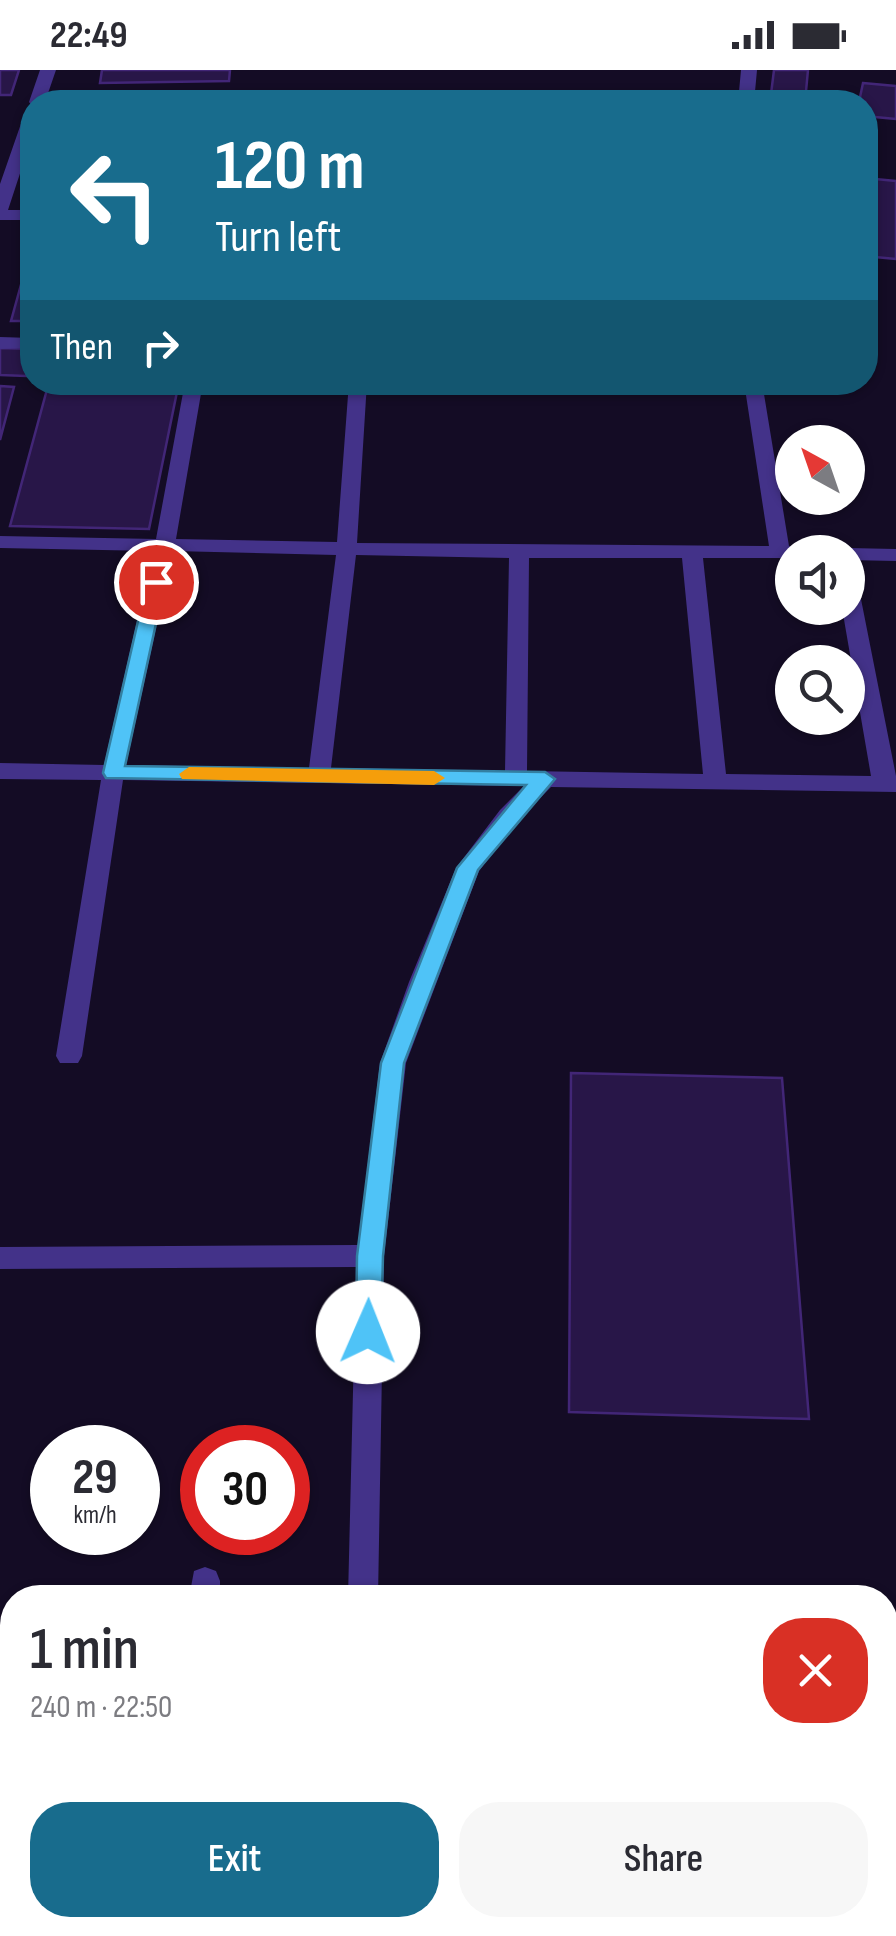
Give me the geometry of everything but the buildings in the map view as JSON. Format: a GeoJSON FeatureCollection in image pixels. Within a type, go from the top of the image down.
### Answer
{"type":"FeatureCollection","features":[{"type":"Feature","properties":{"kind":"street"},"geometry":{"type":"LineString","coordinates":[[0,212],[20,151]]}},
{"type":"Feature","properties":{"kind":"street"},"geometry":{"type":"LineString","coordinates":[[69,1056],[113,773],[164,543],[192,395]]}},
{"type":"Feature","properties":{"kind":"street"},"geometry":{"type":"LineString","coordinates":[[320,776],[347,547],[357,395]]}},
{"type":"Feature","properties":{"kind":"street"},"geometry":{"type":"LineString","coordinates":[[756,395],[784,535]]}},
{"type":"Feature","properties":{"kind":"street"},"geometry":{"type":"LineString","coordinates":[[0,542],[519,552],[775,552]]}},
{"type":"Feature","properties":{"kind":"street"},"geometry":{"type":"LineString","coordinates":[[516,779],[519,552]]}},
{"type":"Feature","properties":{"kind":"street"},"geometry":{"type":"LineString","coordinates":[[692,552],[716,782]]}},
{"type":"Feature","properties":{"kind":"street"},"geometry":{"type":"LineString","coordinates":[[865,554],[896,555]]}},
{"type":"Feature","properties":{"kind":"street"},"geometry":{"type":"LineString","coordinates":[[0,772],[890,784],[857,625]]}},
{"type":"Feature","properties":{"kind":"street"},"geometry":{"type":"LineString","coordinates":[[363,1585],[370,1256],[393,1063],[468,868],[508,816],[545,779]]}},
{"type":"Feature","properties":{"kind":"street"},"geometry":{"type":"LineString","coordinates":[[0,1258],[370,1256]]}},
{"type":"Feature","properties":{"kind":"slow traffic"},"geometry":{"type":"LineString","coordinates":[[189,774],[434,778]]}},
{"type":"Feature","properties":{"kind":"route"},"geometry":{"type":"LineString","coordinates":[[156,582],[113,773],[545,779],[508,816],[468,868],[393,1063],[370,1256],[368,1332]]}}]}
